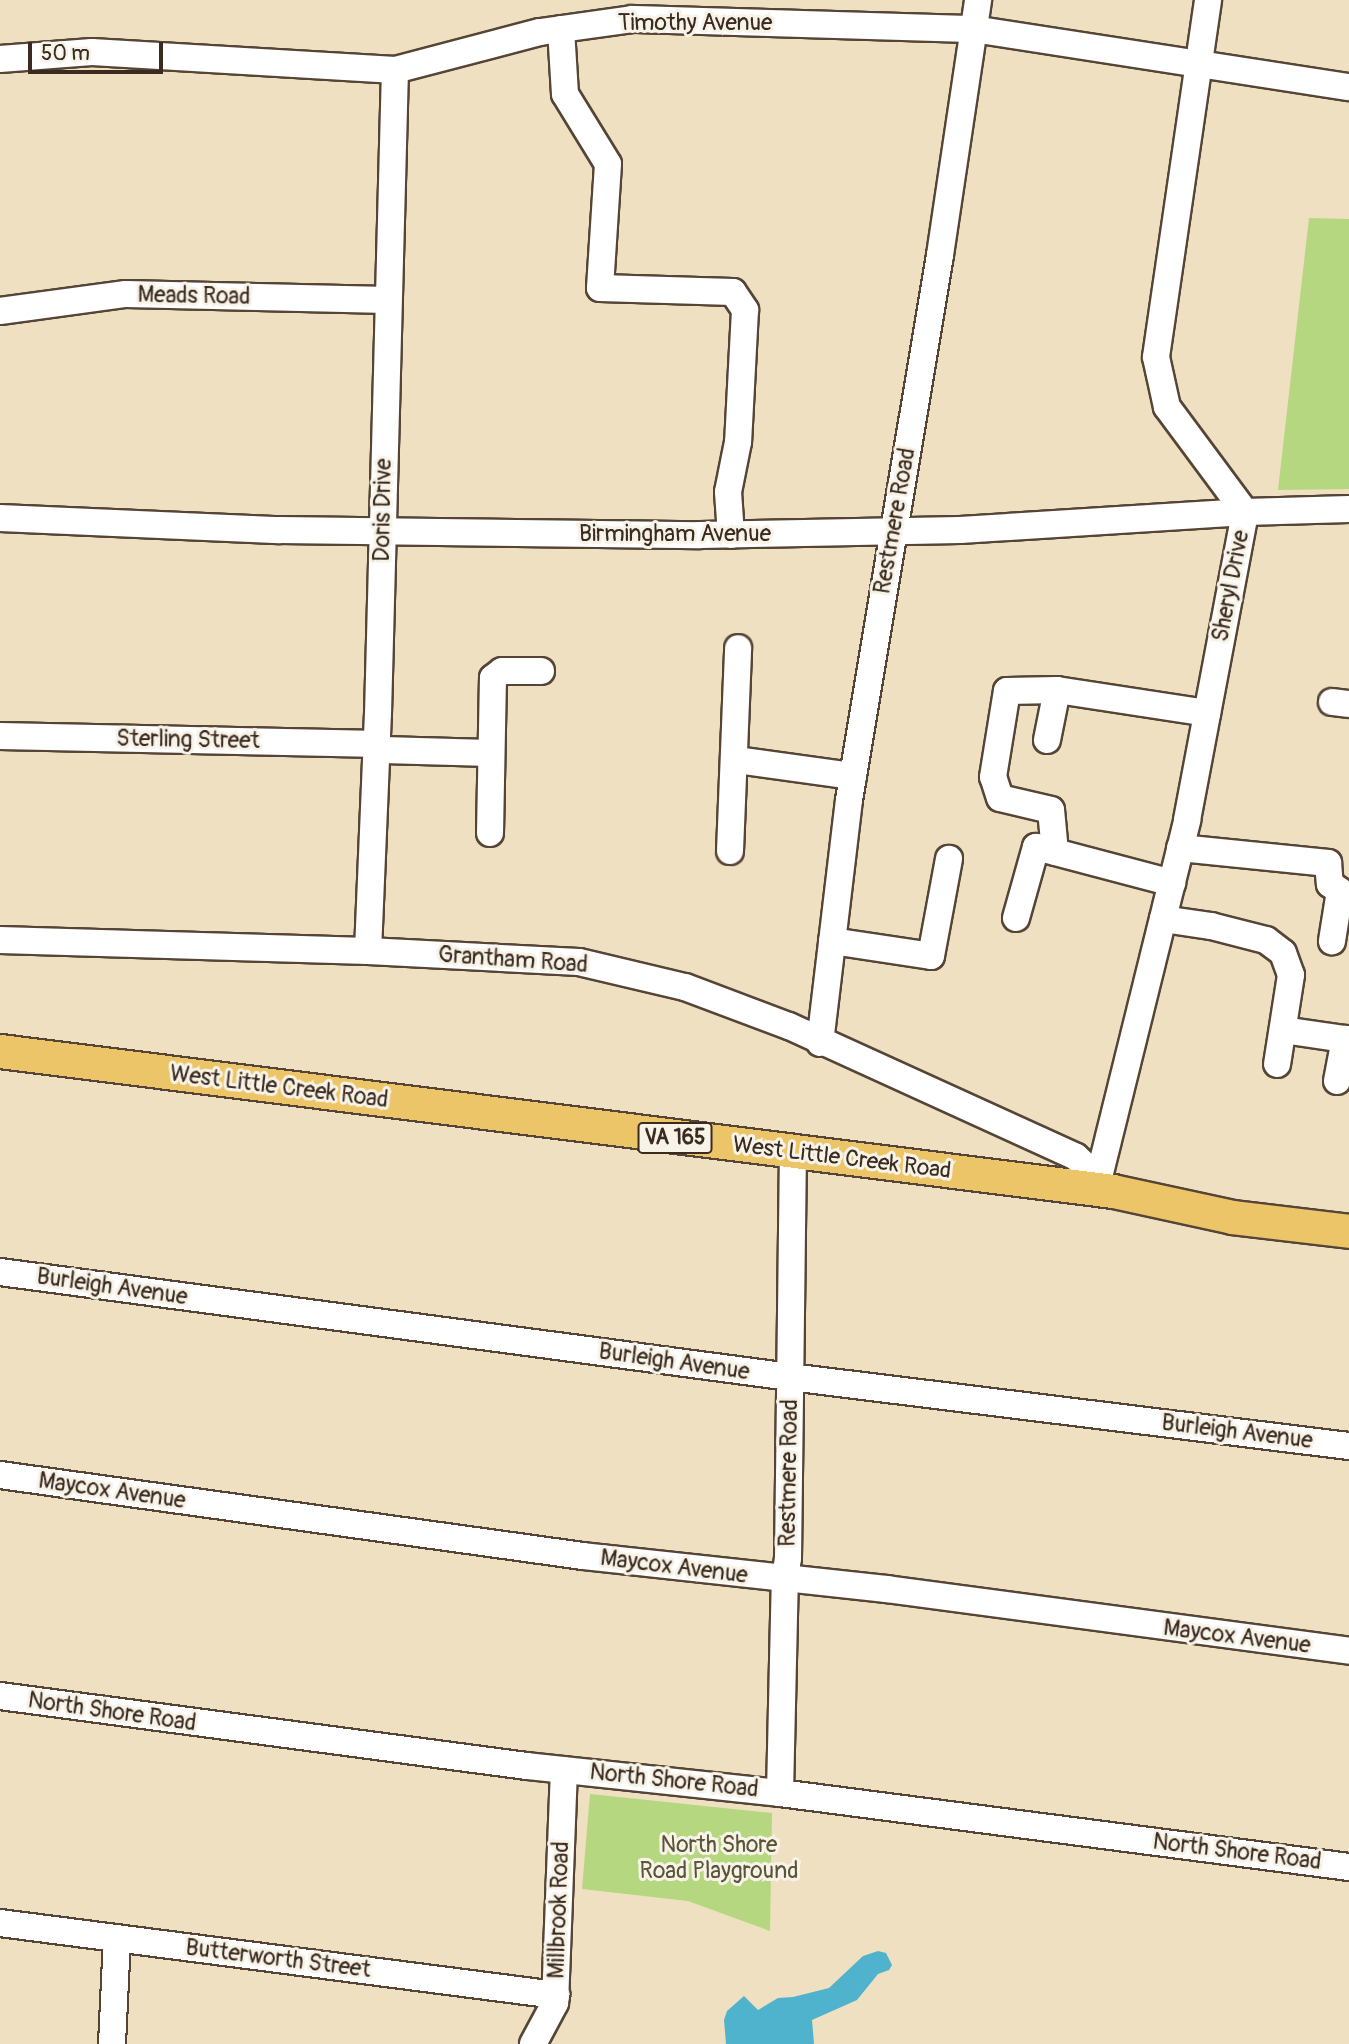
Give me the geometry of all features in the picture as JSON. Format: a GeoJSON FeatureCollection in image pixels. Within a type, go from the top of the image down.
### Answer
{"type":"FeatureCollection","features":[{"type":"Feature","properties":{"kind":"main road","name":"West Little Creek Road"},"geometry":{"type":"LineString","coordinates":[[0,1051],[793,1153],[1096,1189],[1232,1217],[1349,1231]]}},
{"type":"Feature","properties":{"kind":"street","name":"Restmere Road"},"geometry":{"type":"LineString","coordinates":[[820,1043],[853,776],[940,255],[978,0]]}},
{"type":"Feature","properties":{"kind":"street","name":"Sheryl Drive"},"geometry":{"type":"LineString","coordinates":[[1096,1189],[1180,848],[1245,512],[1167,407],[1156,357],[1208,0]]}},
{"type":"Feature","properties":{"kind":"street","name":"Timothy Avenue"},"geometry":{"type":"LineString","coordinates":[[0,59],[92,52],[395,70],[561,29],[632,19],[973,29],[1349,87]]}},
{"type":"Feature","properties":{"kind":"street"},"geometry":{"type":"LineString","coordinates":[[561,29],[568,104],[599,146],[608,164],[600,288],[733,292],[745,310],[738,442],[728,492],[731,535]]}},
{"type":"Feature","properties":{"kind":"street","name":"Doris Drive"},"geometry":{"type":"LineString","coordinates":[[368,951],[395,70]]}},
{"type":"Feature","properties":{"kind":"street","name":"Meads Road"},"geometry":{"type":"LineString","coordinates":[[0,311],[126,294],[388,300]]}},
{"type":"Feature","properties":{"kind":"street","name":"Birmingham Avenue"},"geometry":{"type":"LineString","coordinates":[[0,518],[382,531],[731,535],[894,531],[1349,509]]}},
{"type":"Feature","properties":{"kind":"street"},"geometry":{"type":"LineString","coordinates":[[730,851],[736,760],[738,648]]}},
{"type":"Feature","properties":{"kind":"street"},"geometry":{"type":"LineString","coordinates":[[489,832],[493,678],[502,671],[541,671]]}},
{"type":"Feature","properties":{"kind":"street"},"geometry":{"type":"LineString","coordinates":[[1055,852],[1051,810],[1000,798],[993,777],[1007,691],[1056,690],[1207,713]]}},
{"type":"Feature","properties":{"kind":"street"},"geometry":{"type":"LineString","coordinates":[[1047,740],[1056,690]]}},
{"type":"Feature","properties":{"kind":"street","name":"Sterling Street"},"geometry":{"type":"LineString","coordinates":[[0,736],[490,753]]}},
{"type":"Feature","properties":{"kind":"street"},"geometry":{"type":"LineString","coordinates":[[736,760],[853,776]]}},
{"type":"Feature","properties":{"kind":"street"},"geometry":{"type":"LineString","coordinates":[[1016,918],[1036,847],[1172,883]]}},
{"type":"Feature","properties":{"kind":"street"},"geometry":{"type":"LineString","coordinates":[[1180,848],[1328,863],[1330,884],[1340,891],[1332,941]]}},
{"type":"Feature","properties":{"kind":"street"},"geometry":{"type":"LineString","coordinates":[[832,941],[932,956],[948,859]]}},
{"type":"Feature","properties":{"kind":"street"},"geometry":{"type":"LineString","coordinates":[[1163,919],[1211,926],[1266,940],[1283,953],[1291,975],[1277,1064]]}},
{"type":"Feature","properties":{"kind":"street","name":"Grantham Road"},"geometry":{"type":"LineString","coordinates":[[0,940],[368,951],[579,962],[685,987],[789,1026],[820,1043],[978,1110],[1076,1157],[1090,1170],[1096,1189]]}},
{"type":"Feature","properties":{"kind":"street"},"geometry":{"type":"LineString","coordinates":[[1283,1030],[1347,1039],[1337,1081]]}},
{"type":"Feature","properties":{"kind":"street","name":"Restmere Road"},"geometry":{"type":"LineString","coordinates":[[780,1793],[785,1579],[788,1558],[793,1153]]}},
{"type":"Feature","properties":{"kind":"street","name":"Burleigh Avenue"},"geometry":{"type":"LineString","coordinates":[[0,1272],[790,1377],[1349,1446]]}},
{"type":"Feature","properties":{"kind":"street","name":"Maycox Avenue"},"geometry":{"type":"LineString","coordinates":[[0,1475],[583,1556],[887,1589],[1349,1651]]}},
{"type":"Feature","properties":{"kind":"street","name":"North Shore Road"},"geometry":{"type":"LineString","coordinates":[[0,1696],[564,1770],[780,1793],[1349,1867]]}},
{"type":"Feature","properties":{"kind":"street","name":"Millbrook Road"},"geometry":{"type":"LineString","coordinates":[[533,2044],[546,2025],[556,1995],[564,1770]]}},
{"type":"Feature","properties":{"kind":"street","name":"Butterworth Street"},"geometry":{"type":"LineString","coordinates":[[0,1923],[556,1995]]}},
{"type":"Feature","properties":{"kind":"street"},"geometry":{"type":"LineString","coordinates":[[112,2044],[117,1939]]}},
{"type":"Feature","properties":{"kind":"green space"},"geometry":{"type":"Polygon","coordinates":[[[1309,218],[1349,219],[1349,489],[1278,490],[1309,218]]]}},
{"type":"Feature","properties":{"kind":"green space","name":"North Shore Road Playground"},"geometry":{"type":"Polygon","coordinates":[[[590,1794],[772,1813],[770,1931],[688,1901],[582,1889],[590,1794]]]}},
{"type":"Feature","properties":{"kind":"water"},"geometry":{"type":"Polygon","coordinates":[[[878,1951],[886,1953],[892,1965],[889,1970],[878,1974],[857,2000],[812,2020],[814,2044],[726,2044],[724,2020],[727,2011],[744,1996],[758,2010],[778,1998],[829,1988],[863,1956],[878,1951]]]}}]}
